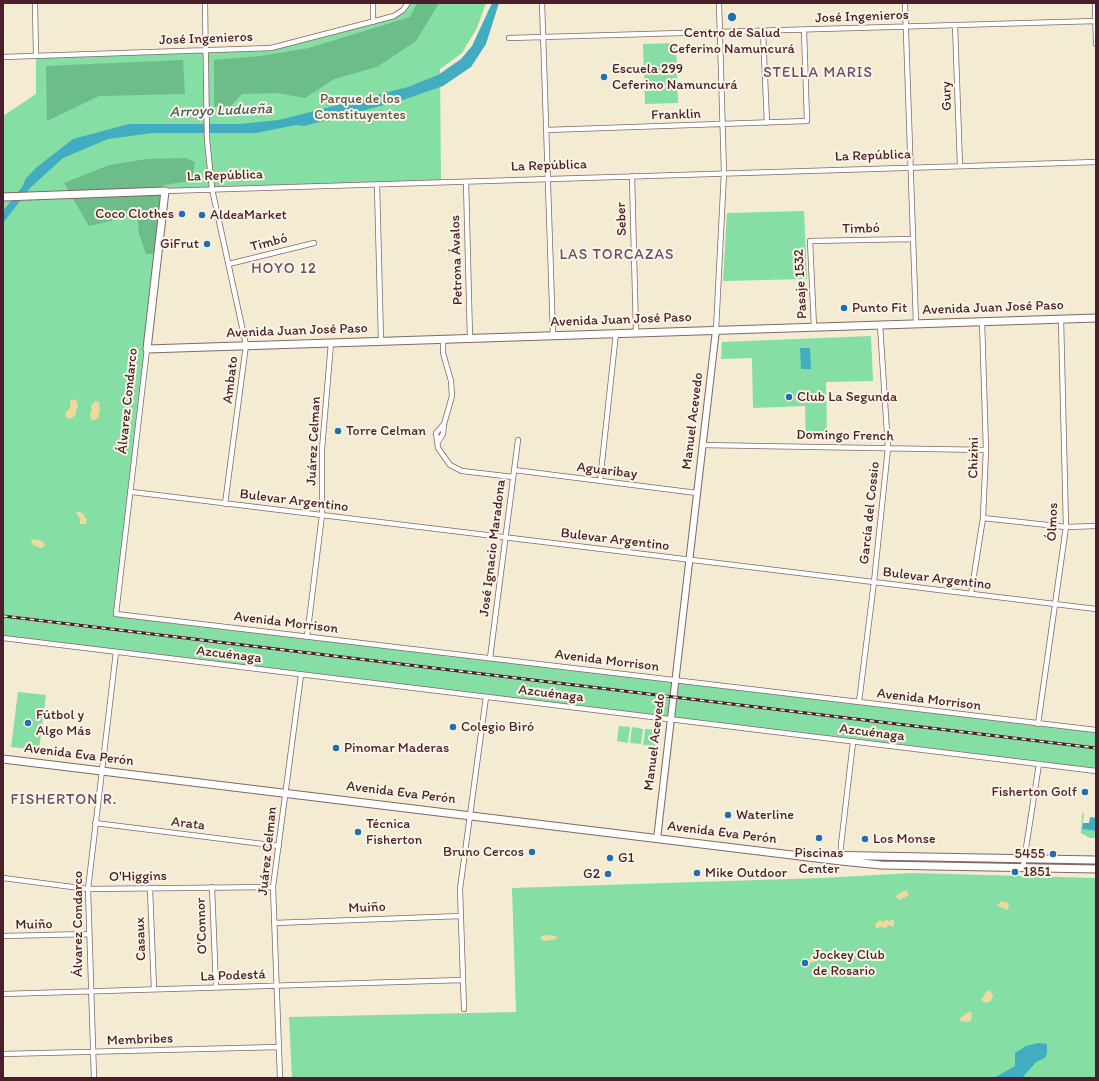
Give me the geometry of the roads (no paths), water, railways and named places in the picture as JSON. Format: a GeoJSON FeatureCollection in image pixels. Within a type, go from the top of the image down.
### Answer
{"type":"FeatureCollection","features":[{"type":"Feature","properties":{"kind":"main road","name":"La República"},"geometry":{"type":"LineString","coordinates":[[4,197],[165,191]]}},
{"type":"Feature","properties":{"kind":"main road","name":"Álvarez Condarco"},"geometry":{"type":"LineString","coordinates":[[147,348],[165,191]]}},
{"type":"Feature","properties":{"kind":"main road","name":"Avenida Juan José Paso"},"geometry":{"type":"LineString","coordinates":[[147,348],[1096,318]]}},
{"type":"Feature","properties":{"kind":"main road","name":"Avenida Eva Perón"},"geometry":{"type":"LineString","coordinates":[[3,759],[286,792],[795,855],[841,858],[1023,858],[1096,860]]}},
{"type":"Feature","properties":{"kind":"main road","name":"Avenida Eva Perón"},"geometry":{"type":"LineString","coordinates":[[841,858],[881,865],[1096,869]]}},
{"type":"Feature","properties":{"kind":"street"},"geometry":{"type":"LineString","coordinates":[[35,3],[36,56]]}},
{"type":"Feature","properties":{"kind":"street"},"geometry":{"type":"LineString","coordinates":[[205,3],[206,115],[212,189]]}},
{"type":"Feature","properties":{"kind":"street"},"geometry":{"type":"LineString","coordinates":[[373,3],[373,22]]}},
{"type":"Feature","properties":{"kind":"street","name":"José Ingenieros"},"geometry":{"type":"LineString","coordinates":[[3,57],[271,48],[394,16],[403,10],[408,3]]}},
{"type":"Feature","properties":{"kind":"street"},"geometry":{"type":"LineString","coordinates":[[542,3],[553,335]]}},
{"type":"Feature","properties":{"kind":"street","name":"Manuel Acevedo"},"geometry":{"type":"LineString","coordinates":[[657,839],[674,680],[716,330],[724,174],[718,3]]}},
{"type":"Feature","properties":{"kind":"street"},"geometry":{"type":"LineString","coordinates":[[905,3],[916,324]]}},
{"type":"Feature","properties":{"kind":"street"},"geometry":{"type":"LineString","coordinates":[[1094,3],[1096,44]]}},
{"type":"Feature","properties":{"kind":"street","name":"José Ingenieros"},"geometry":{"type":"LineString","coordinates":[[509,38],[763,32],[1096,21]]}},
{"type":"Feature","properties":{"kind":"street","name":"Gury"},"geometry":{"type":"LineString","coordinates":[[955,25],[960,166]]}},
{"type":"Feature","properties":{"kind":"street","name":"Franklin"},"geometry":{"type":"LineString","coordinates":[[546,130],[807,121],[804,30]]}},
{"type":"Feature","properties":{"kind":"street"},"geometry":{"type":"LineString","coordinates":[[763,32],[767,123]]}},
{"type":"Feature","properties":{"kind":"street","name":"La República"},"geometry":{"type":"LineString","coordinates":[[165,191],[1096,162]]}},
{"type":"Feature","properties":{"kind":"street","name":"Seber"},"geometry":{"type":"LineString","coordinates":[[632,176],[636,333]]}},
{"type":"Feature","properties":{"kind":"street","name":"Petrona Ávalos"},"geometry":{"type":"LineString","coordinates":[[466,182],[470,338]]}},
{"type":"Feature","properties":{"kind":"street"},"geometry":{"type":"LineString","coordinates":[[377,185],[380,341]]}},
{"type":"Feature","properties":{"kind":"street","name":"Ambato"},"geometry":{"type":"LineString","coordinates":[[212,189],[246,345],[225,504]]}},
{"type":"Feature","properties":{"kind":"street","name":"Timbó"},"geometry":{"type":"LineString","coordinates":[[810,241],[913,239]]}},
{"type":"Feature","properties":{"kind":"street","name":"Pasaje 1532"},"geometry":{"type":"LineString","coordinates":[[810,241],[814,327]]}},
{"type":"Feature","properties":{"kind":"street","name":"Timbó"},"geometry":{"type":"LineString","coordinates":[[229,264],[314,243]]}},
{"type":"Feature","properties":{"kind":"street","name":"Ólmos"},"geometry":{"type":"LineString","coordinates":[[1038,724],[1066,527],[1061,319]]}},
{"type":"Feature","properties":{"kind":"street","name":"Chizini"},"geometry":{"type":"LineString","coordinates":[[971,594],[982,518],[986,450],[982,322]]}},
{"type":"Feature","properties":{"kind":"street","name":"García del Cossio"},"geometry":{"type":"LineString","coordinates":[[859,702],[874,582],[888,448],[880,325]]}},
{"type":"Feature","properties":{"kind":"street"},"geometry":{"type":"LineString","coordinates":[[600,481],[616,333]]}},
{"type":"Feature","properties":{"kind":"street"},"geometry":{"type":"LineString","coordinates":[[443,339],[443,353],[452,390],[452,396],[444,424],[437,430],[440,452],[455,469],[513,477]]}},
{"type":"Feature","properties":{"kind":"street","name":"Juárez Celman"},"geometry":{"type":"LineString","coordinates":[[307,637],[322,516],[322,449],[331,343]]}},
{"type":"Feature","properties":{"kind":"street","name":"Álvarez Condarco"},"geometry":{"type":"LineString","coordinates":[[116,614],[132,492],[147,348]]}},
{"type":"Feature","properties":{"kind":"street","name":"José Ignacio Maradona"},"geometry":{"type":"LineString","coordinates":[[490,658],[518,440]]}},
{"type":"Feature","properties":{"kind":"street","name":"Domingo French"},"geometry":{"type":"LineString","coordinates":[[702,445],[986,450]]}},
{"type":"Feature","properties":{"kind":"street","name":"Aguaribay"},"geometry":{"type":"LineString","coordinates":[[514,470],[697,493]]}},
{"type":"Feature","properties":{"kind":"street","name":"Bulevar Argentino"},"geometry":{"type":"LineString","coordinates":[[132,492],[1096,609]]}},
{"type":"Feature","properties":{"kind":"street"},"geometry":{"type":"LineString","coordinates":[[982,518],[1066,527],[1096,526]]}},
{"type":"Feature","properties":{"kind":"street","name":"Avenida Morrison"},"geometry":{"type":"LineString","coordinates":[[116,614],[1096,730]]}},
{"type":"Feature","properties":{"kind":"street","name":"Azcuénaga"},"geometry":{"type":"LineString","coordinates":[[3,638],[1096,771]]}},
{"type":"Feature","properties":{"kind":"street","name":"Álvarez Condarco"},"geometry":{"type":"LineString","coordinates":[[94,1078],[88,889],[116,652]]}},
{"type":"Feature","properties":{"kind":"street","name":"Juárez Celman"},"geometry":{"type":"LineString","coordinates":[[280,1078],[273,887],[301,675]]}},
{"type":"Feature","properties":{"kind":"street"},"geometry":{"type":"LineString","coordinates":[[464,1009],[460,889],[486,697]]}},
{"type":"Feature","properties":{"kind":"street"},"geometry":{"type":"LineString","coordinates":[[841,858],[853,742]]}},
{"type":"Feature","properties":{"kind":"street"},"geometry":{"type":"LineString","coordinates":[[1023,867],[1023,858],[1039,764]]}},
{"type":"Feature","properties":{"kind":"street","name":"Arata"},"geometry":{"type":"LineString","coordinates":[[95,823],[279,846]]}},
{"type":"Feature","properties":{"kind":"street","name":"O'Higgins"},"geometry":{"type":"LineString","coordinates":[[3,878],[88,889],[273,887]]}},
{"type":"Feature","properties":{"kind":"street","name":"O'Connor"},"geometry":{"type":"LineString","coordinates":[[212,887],[216,987]]}},
{"type":"Feature","properties":{"kind":"street","name":"Casaux"},"geometry":{"type":"LineString","coordinates":[[150,888],[154,989]]}},
{"type":"Feature","properties":{"kind":"street","name":"Muiño"},"geometry":{"type":"LineString","coordinates":[[274,922],[461,916]]}},
{"type":"Feature","properties":{"kind":"street","name":"Muiño"},"geometry":{"type":"LineString","coordinates":[[3,936],[89,934]]}},
{"type":"Feature","properties":{"kind":"street","name":"La Podestá"},"geometry":{"type":"LineString","coordinates":[[3,994],[463,980]]}},
{"type":"Feature","properties":{"kind":"street","name":"Membribes"},"geometry":{"type":"LineString","coordinates":[[3,1054],[278,1047]]}},
{"type":"Feature","properties":{"kind":"water","name":"Arroyo Ludueña"},"geometry":{"type":"Polygon","coordinates":[[[492,3],[499,3],[486,44],[471,67],[443,86],[400,101],[304,126],[296,125],[256,133],[152,133],[108,139],[63,158],[30,188],[3,223],[3,211],[22,187],[26,178],[37,167],[73,139],[129,124],[239,124],[279,120],[408,87],[438,75],[461,59],[472,46],[492,3]]]}},
{"type":"Feature","properties":{"kind":"water"},"geometry":{"type":"Polygon","coordinates":[[[800,348],[810,348],[811,369],[801,369],[800,348]]]}},
{"type":"Feature","properties":{"kind":"water"},"geometry":{"type":"Polygon","coordinates":[[[1090,817],[1096,818],[1096,831],[1082,829],[1083,823],[1089,823],[1090,817]]]}},
{"type":"Feature","properties":{"kind":"water"},"geometry":{"type":"Polygon","coordinates":[[[1038,1043],[1047,1044],[1047,1053],[1045,1058],[1036,1062],[1022,1078],[994,1078],[1015,1066],[1015,1053],[1026,1046],[1038,1043]]]}},
{"type":"Feature","properties":{"kind":"railway"},"geometry":{"type":"LineString","coordinates":[[3,616],[1096,748]]}},
{"type":"Feature","properties":{"kind":"place","name":"Centro de Salud Ceferino Namuncurá"},"geometry":{"type":"Point","coordinates":[732,17]}},
{"type":"Feature","properties":{"kind":"place","name":"Escuela 299 Ceferino Namuncurá"},"geometry":{"type":"Point","coordinates":[604,77]}},
{"type":"Feature","properties":{"kind":"place","name":"Coco Clothes"},"geometry":{"type":"Point","coordinates":[182,214]}},
{"type":"Feature","properties":{"kind":"place","name":"AldeaMarket"},"geometry":{"type":"Point","coordinates":[202,215]}},
{"type":"Feature","properties":{"kind":"place","name":"GiFrut"},"geometry":{"type":"Point","coordinates":[207,244]}},
{"type":"Feature","properties":{"kind":"place","name":"Punto Fit"},"geometry":{"type":"Point","coordinates":[844,308]}},
{"type":"Feature","properties":{"kind":"place","name":"Club La Segunda"},"geometry":{"type":"Point","coordinates":[789,397]}},
{"type":"Feature","properties":{"kind":"place","name":"Torre Celman"},"geometry":{"type":"Point","coordinates":[338,431]}},
{"type":"Feature","properties":{"kind":"place","name":"Fútbol y Algo Más"},"geometry":{"type":"Point","coordinates":[28,723]}},
{"type":"Feature","properties":{"kind":"place","name":"Colegio Biró"},"geometry":{"type":"Point","coordinates":[453,727]}},
{"type":"Feature","properties":{"kind":"place","name":"Pinomar Maderas"},"geometry":{"type":"Point","coordinates":[336,748]}},
{"type":"Feature","properties":{"kind":"place","name":"Fisherton Golf"},"geometry":{"type":"Point","coordinates":[1085,792]}},
{"type":"Feature","properties":{"kind":"place","name":"Waterline"},"geometry":{"type":"Point","coordinates":[728,815]}},
{"type":"Feature","properties":{"kind":"place","name":"Técnica Fisherton"},"geometry":{"type":"Point","coordinates":[358,832]}},
{"type":"Feature","properties":{"kind":"place","name":"Piscinas Center"},"geometry":{"type":"Point","coordinates":[819,838]}},
{"type":"Feature","properties":{"kind":"place","name":"Los Monse"},"geometry":{"type":"Point","coordinates":[865,839]}},
{"type":"Feature","properties":{"kind":"place","name":"Bruno Cercos"},"geometry":{"type":"Point","coordinates":[532,852]}},
{"type":"Feature","properties":{"kind":"place","name":"5455"},"geometry":{"type":"Point","coordinates":[1053,854]}},
{"type":"Feature","properties":{"kind":"place","name":"G1"},"geometry":{"type":"Point","coordinates":[610,858]}},
{"type":"Feature","properties":{"kind":"place","name":"1851"},"geometry":{"type":"Point","coordinates":[1015,872]}},
{"type":"Feature","properties":{"kind":"place","name":"Mike Outdoor"},"geometry":{"type":"Point","coordinates":[697,873]}},
{"type":"Feature","properties":{"kind":"place","name":"G2"},"geometry":{"type":"Point","coordinates":[608,874]}},
{"type":"Feature","properties":{"kind":"place","name":"Jockey Club de Rosario"},"geometry":{"type":"Point","coordinates":[805,963]}},
{"type":"Feature","properties":{"kind":"district","name":"STELLA MARIS"},"geometry":{"type":"Point","coordinates":[818,73]}},
{"type":"Feature","properties":{"kind":"district","name":"LAS TORCAZAS"},"geometry":{"type":"Point","coordinates":[617,255]}},
{"type":"Feature","properties":{"kind":"district","name":"HOYO 12"},"geometry":{"type":"Point","coordinates":[284,269]}},
{"type":"Feature","properties":{"kind":"district","name":"FISHERTON R."},"geometry":{"type":"Point","coordinates":[64,800]}},
{"type":"Feature","properties":{"kind":"park label","name":"Parque de los Constituyentes"},"geometry":{"type":"Point","coordinates":[360,108]}}]}
